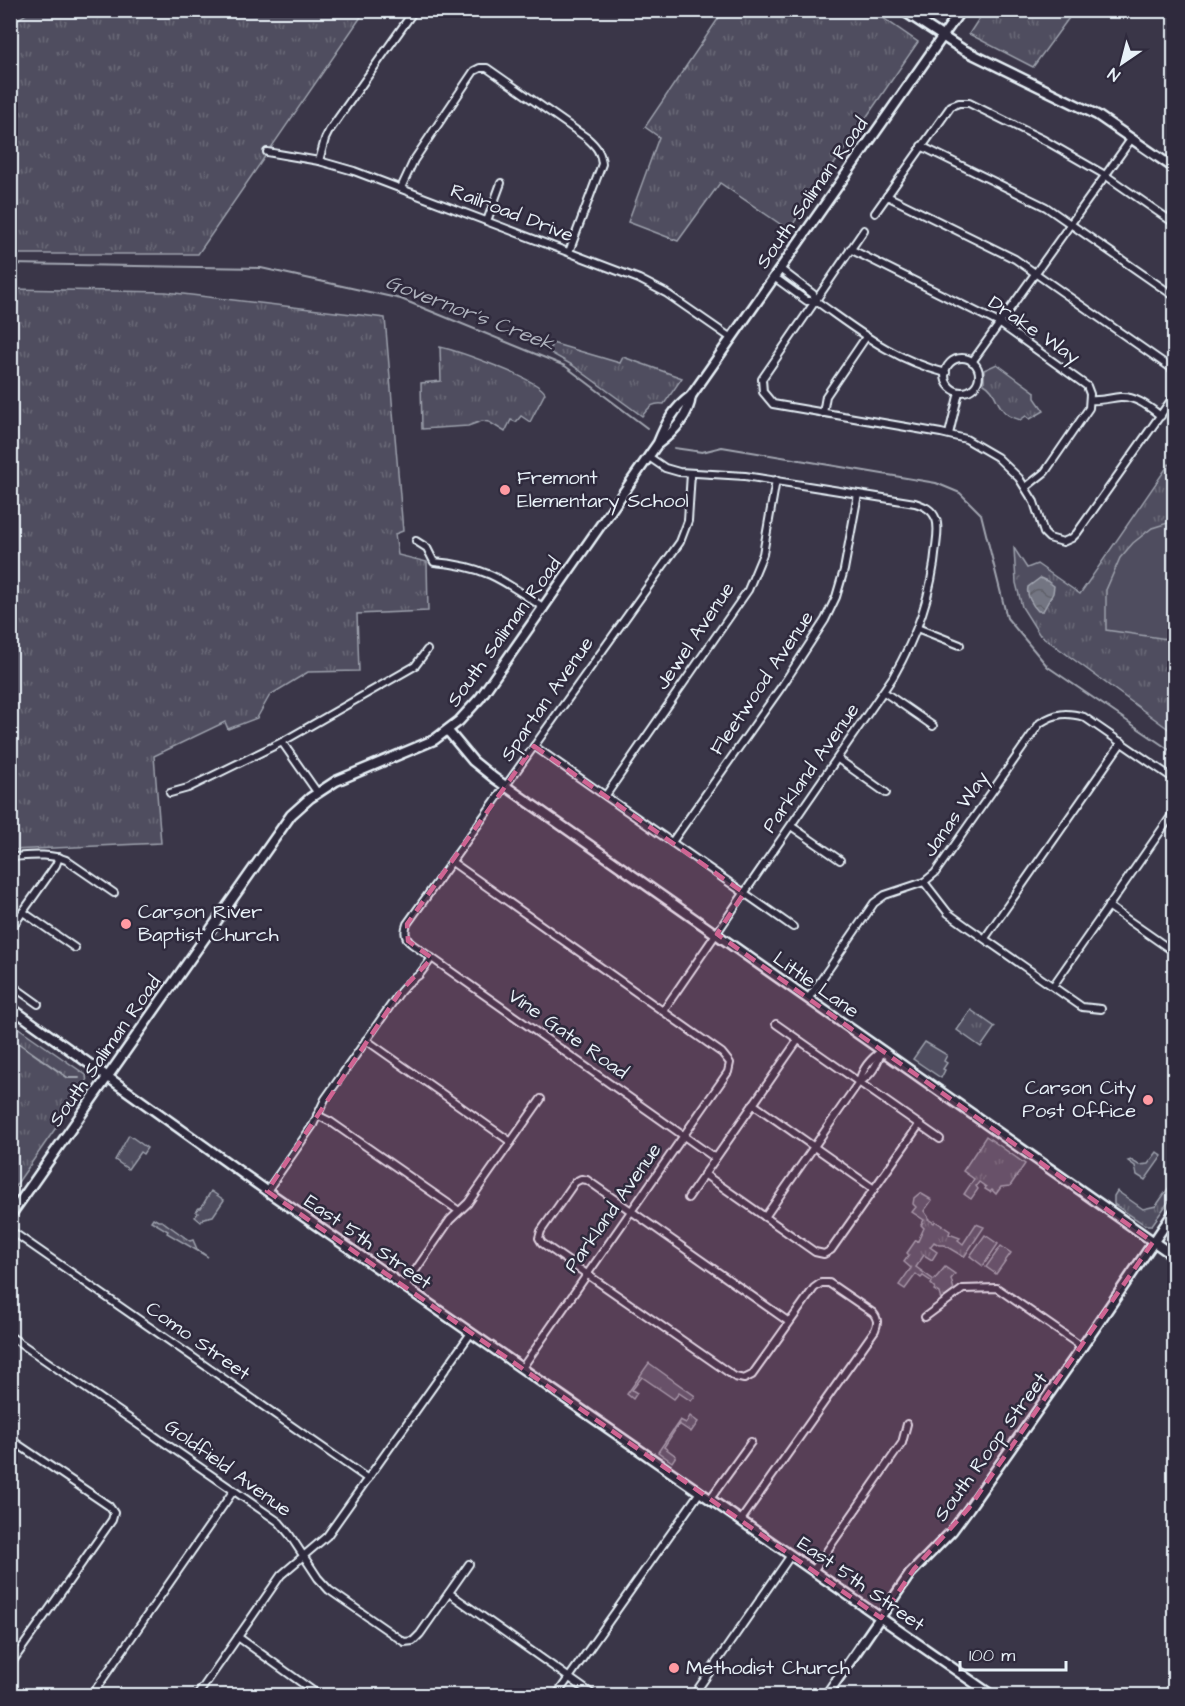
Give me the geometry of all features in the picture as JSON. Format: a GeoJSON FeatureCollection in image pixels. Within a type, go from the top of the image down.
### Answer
{"type":"FeatureCollection","features":[{"type":"Feature","properties":{"kind":"main road"},"geometry":{"type":"LineString","coordinates":[[902,10],[941,37],[991,64],[1077,104],[1174,168]]}},
{"type":"Feature","properties":{"kind":"main road","name":"South Saliman Road"},"geometry":{"type":"LineString","coordinates":[[10,1216],[280,829],[298,808],[317,792],[343,777],[419,747],[448,731],[480,698],[649,457],[658,443],[665,424],[679,405],[692,396],[962,10]]}},
{"type":"Feature","properties":{"kind":"main road","name":"Little Lane"},"geometry":{"type":"LineString","coordinates":[[448,731],[473,761],[506,786],[1174,1256]]}},
{"type":"Feature","properties":{"kind":"main road","name":"East 5th Street"},"geometry":{"type":"LineString","coordinates":[[10,1007],[404,1287],[993,1695]]}},
{"type":"Feature","properties":{"kind":"main road","name":"South Roop Street"},"geometry":{"type":"LineString","coordinates":[[826,1695],[912,1571],[952,1531],[1174,1212]]}},
{"type":"Feature","properties":{"kind":"street"},"geometry":{"type":"LineString","coordinates":[[319,161],[329,131],[409,13]]}},
{"type":"Feature","properties":{"kind":"street"},"geometry":{"type":"LineString","coordinates":[[401,188],[414,160],[471,75],[474,71],[485,67],[587,138],[596,146],[601,156],[602,164],[569,252]]}},
{"type":"Feature","properties":{"kind":"street"},"geometry":{"type":"LineString","coordinates":[[875,213],[951,106],[969,103],[1044,140],[1105,175],[1174,223]]}},
{"type":"Feature","properties":{"kind":"street"},"geometry":{"type":"LineString","coordinates":[[972,362],[1131,138]]}},
{"type":"Feature","properties":{"kind":"street"},"geometry":{"type":"LineString","coordinates":[[921,146],[1046,207],[1174,296]]}},
{"type":"Feature","properties":{"kind":"street","name":"Railroad Drive"},"geometry":{"type":"LineString","coordinates":[[267,152],[319,161],[354,171],[639,279],[666,293],[731,338]]}},
{"type":"Feature","properties":{"kind":"street"},"geometry":{"type":"LineString","coordinates":[[487,221],[501,183]]}},
{"type":"Feature","properties":{"kind":"street"},"geometry":{"type":"LineString","coordinates":[[886,196],[1015,259],[1174,370]]}},
{"type":"Feature","properties":{"kind":"street"},"geometry":{"type":"LineString","coordinates":[[864,230],[766,371],[761,382],[763,392],[769,401],[778,406],[949,434],[974,443],[997,457],[1012,470],[1026,487],[1040,516],[1044,533],[1057,541],[1068,540],[1077,533],[1174,396]]}},
{"type":"Feature","properties":{"kind":"street","name":"Drake Way"},"geometry":{"type":"LineString","coordinates":[[850,249],[999,322],[1087,386],[1090,400]]}},
{"type":"Feature","properties":{"kind":"street"},"geometry":{"type":"LineString","coordinates":[[777,273],[801,284],[813,294],[816,301],[897,356],[923,367],[946,373]]}},
{"type":"Feature","properties":{"kind":"street"},"geometry":{"type":"LineString","coordinates":[[777,273],[807,301],[816,301]]}},
{"type":"Feature","properties":{"kind":"street"},"geometry":{"type":"LineString","coordinates":[[796,292],[801,284]]}},
{"type":"Feature","properties":{"kind":"street"},"geometry":{"type":"LineString","coordinates":[[823,413],[826,396],[866,337]]}},
{"type":"Feature","properties":{"kind":"street"},"geometry":{"type":"LineString","coordinates":[[967,359],[972,362],[979,371],[978,382],[970,390],[959,392],[947,383],[947,367],[956,360],[967,359]]}},
{"type":"Feature","properties":{"kind":"street"},"geometry":{"type":"LineString","coordinates":[[949,434],[959,392]]}},
{"type":"Feature","properties":{"kind":"street"},"geometry":{"type":"LineString","coordinates":[[1026,487],[1045,472],[1089,408],[1090,400],[1131,398],[1161,416]]}},
{"type":"Feature","properties":{"kind":"street"},"geometry":{"type":"LineString","coordinates":[[649,457],[667,469],[776,480],[858,494]]}},
{"type":"Feature","properties":{"kind":"street","name":"Spartan Avenue"},"geometry":{"type":"LineString","coordinates":[[406,934],[408,924],[680,542],[688,521],[691,473]]}},
{"type":"Feature","properties":{"kind":"street","name":"Jewel Avenue"},"geometry":{"type":"LineString","coordinates":[[606,795],[748,590],[763,554],[776,480]]}},
{"type":"Feature","properties":{"kind":"street","name":"Parkland Avenue"},"geometry":{"type":"LineString","coordinates":[[522,1368],[730,1067],[729,1061],[722,1053],[663,1011],[884,692],[907,653],[927,602],[932,582],[938,523],[930,510],[915,503],[858,494]]}},
{"type":"Feature","properties":{"kind":"street","name":"Fleetwood Avenue"},"geometry":{"type":"LineString","coordinates":[[672,842],[782,686],[825,620],[836,597],[844,570],[858,494]]}},
{"type":"Feature","properties":{"kind":"street"},"geometry":{"type":"LineString","coordinates":[[416,541],[427,548],[434,562],[450,563],[486,572],[508,583],[544,608]]}},
{"type":"Feature","properties":{"kind":"street"},"geometry":{"type":"LineString","coordinates":[[917,628],[960,645]]}},
{"type":"Feature","properties":{"kind":"street"},"geometry":{"type":"LineString","coordinates":[[170,793],[188,788],[282,742],[415,666],[427,650]]}},
{"type":"Feature","properties":{"kind":"street"},"geometry":{"type":"LineString","coordinates":[[884,692],[933,726]]}},
{"type":"Feature","properties":{"kind":"street","name":"Janas Way"},"geometry":{"type":"LineString","coordinates":[[808,999],[874,903],[885,895],[924,882],[935,873],[1040,723],[1053,715],[1067,712],[1084,717],[1122,742]]}},
{"type":"Feature","properties":{"kind":"street"},"geometry":{"type":"LineString","coordinates":[[282,742],[317,792]]}},
{"type":"Feature","properties":{"kind":"street"},"geometry":{"type":"LineString","coordinates":[[985,938],[1122,742],[1174,779]]}},
{"type":"Feature","properties":{"kind":"street"},"geometry":{"type":"LineString","coordinates":[[534,746],[793,927]]}},
{"type":"Feature","properties":{"kind":"street"},"geometry":{"type":"LineString","coordinates":[[838,759],[886,793]]}},
{"type":"Feature","properties":{"kind":"street"},"geometry":{"type":"LineString","coordinates":[[1053,986],[1174,812]]}},
{"type":"Feature","properties":{"kind":"street"},"geometry":{"type":"LineString","coordinates":[[791,826],[840,860]]}},
{"type":"Feature","properties":{"kind":"street"},"geometry":{"type":"LineString","coordinates":[[10,857],[59,857],[114,893]]}},
{"type":"Feature","properties":{"kind":"street"},"geometry":{"type":"LineString","coordinates":[[10,930],[56,865],[59,857]]}},
{"type":"Feature","properties":{"kind":"street"},"geometry":{"type":"LineString","coordinates":[[452,862],[663,1011]]}},
{"type":"Feature","properties":{"kind":"street"},"geometry":{"type":"LineString","coordinates":[[924,882],[948,913],[1082,1007],[1101,1009]]}},
{"type":"Feature","properties":{"kind":"street"},"geometry":{"type":"LineString","coordinates":[[1108,906],[1174,952]]}},
{"type":"Feature","properties":{"kind":"street"},"geometry":{"type":"LineString","coordinates":[[23,912],[75,948]]}},
{"type":"Feature","properties":{"kind":"street","name":"Vine Gate Road"},"geometry":{"type":"LineString","coordinates":[[406,934],[410,943],[715,1158]]}},
{"type":"Feature","properties":{"kind":"street"},"geometry":{"type":"LineString","coordinates":[[267,1191],[313,1125],[325,1099],[366,1040],[404,988],[419,975],[432,958]]}},
{"type":"Feature","properties":{"kind":"street"},"geometry":{"type":"LineString","coordinates":[[10,984],[38,1004]]}},
{"type":"Feature","properties":{"kind":"street"},"geometry":{"type":"LineString","coordinates":[[776,1024],[940,1139]]}},
{"type":"Feature","properties":{"kind":"street"},"geometry":{"type":"LineString","coordinates":[[366,1040],[511,1142]]}},
{"type":"Feature","properties":{"kind":"street"},"geometry":{"type":"LineString","coordinates":[[687,1198],[798,1040]]}},
{"type":"Feature","properties":{"kind":"street"},"geometry":{"type":"LineString","coordinates":[[765,1217],[859,1082],[861,1073],[872,1058],[882,1051]]}},
{"type":"Feature","properties":{"kind":"street"},"geometry":{"type":"LineString","coordinates":[[404,1287],[450,1220],[468,1203],[540,1099]]}},
{"type":"Feature","properties":{"kind":"street"},"geometry":{"type":"LineString","coordinates":[[753,1104],[874,1189]]}},
{"type":"Feature","properties":{"kind":"street"},"geometry":{"type":"LineString","coordinates":[[317,1115],[331,1122],[459,1211]]}},
{"type":"Feature","properties":{"kind":"street"},"geometry":{"type":"LineString","coordinates":[[704,1174],[815,1252],[822,1254],[831,1250],[919,1125]]}},
{"type":"Feature","properties":{"kind":"street"},"geometry":{"type":"LineString","coordinates":[[741,1520],[875,1330],[877,1318],[829,1283],[821,1283],[814,1288],[752,1375],[744,1379],[735,1377],[542,1243],[539,1238],[541,1231],[575,1182],[581,1179],[586,1180],[789,1322]]}},
{"type":"Feature","properties":{"kind":"street","name":"Como Street"},"geometry":{"type":"LineString","coordinates":[[10,1230],[368,1479]]}},
{"type":"Feature","properties":{"kind":"street"},"geometry":{"type":"LineString","coordinates":[[925,1317],[963,1289],[997,1288],[1082,1347]]}},
{"type":"Feature","properties":{"kind":"street"},"geometry":{"type":"LineString","coordinates":[[197,1695],[281,1575],[327,1536],[471,1333]]}},
{"type":"Feature","properties":{"kind":"street","name":"Goldfield Avenue"},"geometry":{"type":"LineString","coordinates":[[10,1336],[279,1522],[329,1590],[401,1641],[410,1642],[420,1634],[449,1593]]}},
{"type":"Feature","properties":{"kind":"street"},"geometry":{"type":"LineString","coordinates":[[813,1571],[902,1443],[907,1424]]}},
{"type":"Feature","properties":{"kind":"street"},"geometry":{"type":"LineString","coordinates":[[10,1439],[109,1506],[114,1513],[112,1520],[10,1665]]}},
{"type":"Feature","properties":{"kind":"street"},"geometry":{"type":"LineString","coordinates":[[710,1499],[751,1442]]}},
{"type":"Feature","properties":{"kind":"street"},"geometry":{"type":"LineString","coordinates":[[91,1695],[234,1490]]}},
{"type":"Feature","properties":{"kind":"street"},"geometry":{"type":"LineString","coordinates":[[556,1695],[700,1492]]}},
{"type":"Feature","properties":{"kind":"street"},"geometry":{"type":"LineString","coordinates":[[693,1695],[792,1556]]}},
{"type":"Feature","properties":{"kind":"street"},"geometry":{"type":"LineString","coordinates":[[469,1564],[449,1593],[595,1695]]}},
{"type":"Feature","properties":{"kind":"street"},"geometry":{"type":"LineString","coordinates":[[237,1637],[312,1693],[320,1695]]}},
{"type":"Feature","properties":{"kind":"highlighted area"},"geometry":{"type":"Polygon","coordinates":[[[534,746],[744,893],[717,934],[1153,1242],[969,1508],[914,1569],[881,1618],[267,1191],[400,992],[432,958],[408,941],[407,924],[534,746]]]}},
{"type":"Feature","properties":{"kind":"green space"},"geometry":{"type":"Polygon","coordinates":[[[32,10],[365,11],[198,254],[11,254],[10,25],[32,10]]]}},
{"type":"Feature","properties":{"kind":"green space"},"geometry":{"type":"Polygon","coordinates":[[[724,10],[873,11],[918,42],[789,230],[720,183],[678,241],[628,222],[659,137],[645,127],[724,10]]]}},
{"type":"Feature","properties":{"kind":"green space"},"geometry":{"type":"Polygon","coordinates":[[[984,11],[1074,11],[1033,67],[969,34],[984,11]]]}},
{"type":"Feature","properties":{"kind":"green space"},"geometry":{"type":"Polygon","coordinates":[[[11,289],[166,292],[385,318],[403,531],[395,534],[398,555],[427,562],[428,611],[357,614],[359,671],[308,672],[270,695],[257,718],[228,729],[225,722],[154,756],[161,843],[11,850],[11,289]]]}},
{"type":"Feature","properties":{"kind":"green space"},"geometry":{"type":"Polygon","coordinates":[[[552,343],[620,363],[623,357],[682,378],[664,404],[654,405],[642,416],[572,365],[549,352],[552,343]]]}},
{"type":"Feature","properties":{"kind":"green space"},"geometry":{"type":"Polygon","coordinates":[[[440,347],[497,366],[539,387],[545,393],[530,422],[521,416],[516,422],[511,420],[505,432],[489,422],[482,421],[468,426],[422,429],[421,383],[441,381],[440,347]]]}},
{"type":"Feature","properties":{"kind":"green space"},"geometry":{"type":"Polygon","coordinates":[[[997,364],[1035,392],[1035,398],[1044,411],[1030,419],[1026,416],[1020,420],[1003,411],[991,390],[984,384],[984,370],[997,364]]]}},
{"type":"Feature","properties":{"kind":"green space"},"geometry":{"type":"Polygon","coordinates":[[[1169,464],[1174,468],[1174,733],[1039,634],[1022,607],[1016,583],[1014,548],[1027,568],[1037,564],[1080,594],[1169,464]]]}},
{"type":"Feature","properties":{"kind":"green space"},"geometry":{"type":"Polygon","coordinates":[[[1174,521],[1174,640],[1106,630],[1106,590],[1120,558],[1133,543],[1152,528],[1174,521]]]}},
{"type":"Feature","properties":{"kind":"green space"},"geometry":{"type":"Polygon","coordinates":[[[971,1010],[995,1027],[981,1047],[957,1030],[971,1010]]]}},
{"type":"Feature","properties":{"kind":"green space"},"geometry":{"type":"Polygon","coordinates":[[[10,1022],[86,1075],[87,1083],[14,1188],[10,1186],[10,1022]]]}},
{"type":"Feature","properties":{"kind":"green space"},"geometry":{"type":"Polygon","coordinates":[[[925,1042],[947,1055],[944,1061],[947,1063],[941,1078],[913,1059],[925,1042]]]}},
{"type":"Feature","properties":{"kind":"green space"},"geometry":{"type":"Polygon","coordinates":[[[129,1135],[147,1148],[143,1154],[140,1152],[128,1169],[115,1160],[129,1135]]]}},
{"type":"Feature","properties":{"kind":"green space"},"geometry":{"type":"Polygon","coordinates":[[[986,1136],[1025,1164],[1010,1186],[1001,1187],[996,1194],[992,1190],[990,1192],[985,1189],[986,1187],[979,1182],[976,1186],[978,1189],[971,1199],[964,1194],[974,1179],[963,1171],[986,1136]]]}},
{"type":"Feature","properties":{"kind":"green space"},"geometry":{"type":"Polygon","coordinates":[[[1157,1152],[1162,1156],[1145,1180],[1137,1175],[1135,1166],[1128,1161],[1131,1160],[1139,1165],[1148,1164],[1157,1152]]]}},
{"type":"Feature","properties":{"kind":"green space"},"geometry":{"type":"Polygon","coordinates":[[[1174,1180],[1174,1194],[1152,1225],[1145,1225],[1114,1204],[1117,1191],[1143,1209],[1156,1206],[1174,1180]]]}},
{"type":"Feature","properties":{"kind":"green space"},"geometry":{"type":"Polygon","coordinates":[[[211,1191],[224,1200],[213,1216],[204,1218],[201,1222],[195,1217],[198,1213],[196,1211],[201,1208],[211,1191]]]}},
{"type":"Feature","properties":{"kind":"green space"},"geometry":{"type":"Polygon","coordinates":[[[920,1193],[932,1200],[924,1211],[928,1219],[950,1231],[949,1234],[960,1238],[958,1240],[963,1244],[976,1224],[984,1227],[964,1257],[934,1242],[930,1247],[937,1252],[932,1260],[924,1255],[916,1267],[934,1280],[945,1267],[955,1274],[951,1279],[954,1290],[941,1300],[932,1282],[923,1276],[921,1278],[916,1274],[905,1289],[899,1285],[911,1268],[904,1262],[909,1255],[907,1253],[916,1240],[918,1241],[924,1228],[921,1225],[924,1220],[912,1212],[916,1207],[913,1204],[914,1198],[920,1193]]]}},
{"type":"Feature","properties":{"kind":"green space"},"geometry":{"type":"Polygon","coordinates":[[[153,1218],[162,1221],[190,1241],[193,1240],[197,1249],[208,1257],[167,1233],[168,1231],[151,1221],[153,1218]]]}},
{"type":"Feature","properties":{"kind":"green space"},"geometry":{"type":"Polygon","coordinates":[[[985,1235],[998,1244],[983,1266],[970,1256],[985,1235]]]}},
{"type":"Feature","properties":{"kind":"green space"},"geometry":{"type":"Polygon","coordinates":[[[1001,1246],[1011,1253],[996,1274],[986,1267],[1001,1246]]]}},
{"type":"Feature","properties":{"kind":"green space"},"geometry":{"type":"Polygon","coordinates":[[[649,1363],[695,1396],[691,1401],[679,1393],[674,1399],[642,1377],[632,1390],[637,1393],[633,1399],[627,1394],[649,1363]]]}},
{"type":"Feature","properties":{"kind":"green space"},"geometry":{"type":"Polygon","coordinates":[[[690,1416],[698,1422],[691,1432],[679,1424],[664,1447],[676,1456],[672,1462],[658,1452],[680,1420],[686,1423],[690,1416]]]}},
{"type":"Feature","properties":{"kind":"water"},"geometry":{"type":"Polygon","coordinates":[[[1040,578],[1054,586],[1053,593],[1043,611],[1036,609],[1028,593],[1028,587],[1040,578]]]}},
{"type":"Feature","properties":{"kind":"waterway","name":"Governor's Creek"},"geometry":{"type":"LineString","coordinates":[[10,264],[261,268],[401,299],[565,366],[647,428]]}},
{"type":"Feature","properties":{"kind":"waterway","name":"Governor's Creek"},"geometry":{"type":"LineString","coordinates":[[674,448],[702,452],[722,447],[936,483],[960,493],[981,514],[1007,618],[1048,667],[1174,753]]}},
{"type":"Feature","properties":{"kind":"waterway"},"geometry":{"type":"LineString","coordinates":[[10,1037],[68,1078],[79,1078]]}},
{"type":"Feature","properties":{"kind":"place","name":"Fremont Elementary School"},"geometry":{"type":"Point","coordinates":[505,490]}},
{"type":"Feature","properties":{"kind":"place","name":"Carson River Baptist Church"},"geometry":{"type":"Point","coordinates":[126,924]}},
{"type":"Feature","properties":{"kind":"place","name":"Carson City Post Office"},"geometry":{"type":"Point","coordinates":[1148,1100]}},
{"type":"Feature","properties":{"kind":"place","name":"Methodist Church"},"geometry":{"type":"Point","coordinates":[674,1668]}}]}
